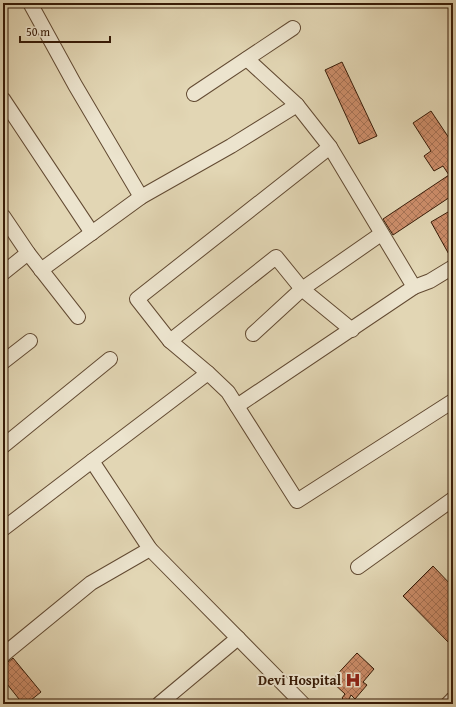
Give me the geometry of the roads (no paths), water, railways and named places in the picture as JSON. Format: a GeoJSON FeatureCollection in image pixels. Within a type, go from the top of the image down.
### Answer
{"type":"FeatureCollection","features":[{"type":"Feature","properties":{"kind":"street"},"geometry":{"type":"LineString","coordinates":[[30,3],[75,85],[141,198]]}},
{"type":"Feature","properties":{"kind":"street"},"geometry":{"type":"LineString","coordinates":[[194,94],[293,28]]}},
{"type":"Feature","properties":{"kind":"street"},"geometry":{"type":"LineString","coordinates":[[246,59],[297,105],[330,147],[414,287]]}},
{"type":"Feature","properties":{"kind":"street"},"geometry":{"type":"LineString","coordinates":[[3,99],[92,233]]}},
{"type":"Feature","properties":{"kind":"street"},"geometry":{"type":"LineString","coordinates":[[41,270],[141,198],[231,146],[297,105]]}},
{"type":"Feature","properties":{"kind":"street"},"geometry":{"type":"LineString","coordinates":[[330,147],[137,298],[170,341],[228,392],[297,501],[453,401]]}},
{"type":"Feature","properties":{"kind":"street"},"geometry":{"type":"LineString","coordinates":[[3,216],[28,253],[78,316]]}},
{"type":"Feature","properties":{"kind":"street"},"geometry":{"type":"LineString","coordinates":[[253,334],[302,289],[381,234]]}},
{"type":"Feature","properties":{"kind":"street"},"geometry":{"type":"LineString","coordinates":[[3,273],[28,253]]}},
{"type":"Feature","properties":{"kind":"street"},"geometry":{"type":"LineString","coordinates":[[170,341],[276,257],[302,289],[352,330]]}},
{"type":"Feature","properties":{"kind":"street"},"geometry":{"type":"LineString","coordinates":[[237,406],[414,287],[430,281],[453,267]]}},
{"type":"Feature","properties":{"kind":"street"},"geometry":{"type":"LineString","coordinates":[[3,362],[30,341]]}},
{"type":"Feature","properties":{"kind":"street"},"geometry":{"type":"LineString","coordinates":[[3,446],[110,359]]}},
{"type":"Feature","properties":{"kind":"street"},"geometry":{"type":"LineString","coordinates":[[3,529],[208,374]]}},
{"type":"Feature","properties":{"kind":"street"},"geometry":{"type":"LineString","coordinates":[[92,461],[150,549],[303,704]]}},
{"type":"Feature","properties":{"kind":"street"},"geometry":{"type":"LineString","coordinates":[[358,567],[453,499]]}},
{"type":"Feature","properties":{"kind":"street"},"geometry":{"type":"LineString","coordinates":[[3,655],[91,583],[150,549]]}},
{"type":"Feature","properties":{"kind":"street"},"geometry":{"type":"LineString","coordinates":[[159,704],[238,638]]}},
{"type":"Feature","properties":{"kind":"street"},"geometry":{"type":"LineString","coordinates":[[448,704],[453,699]]}},
{"type":"Feature","properties":{"kind":"place","name":"Devi Hospital"},"geometry":{"type":"Point","coordinates":[353,680]}}]}
